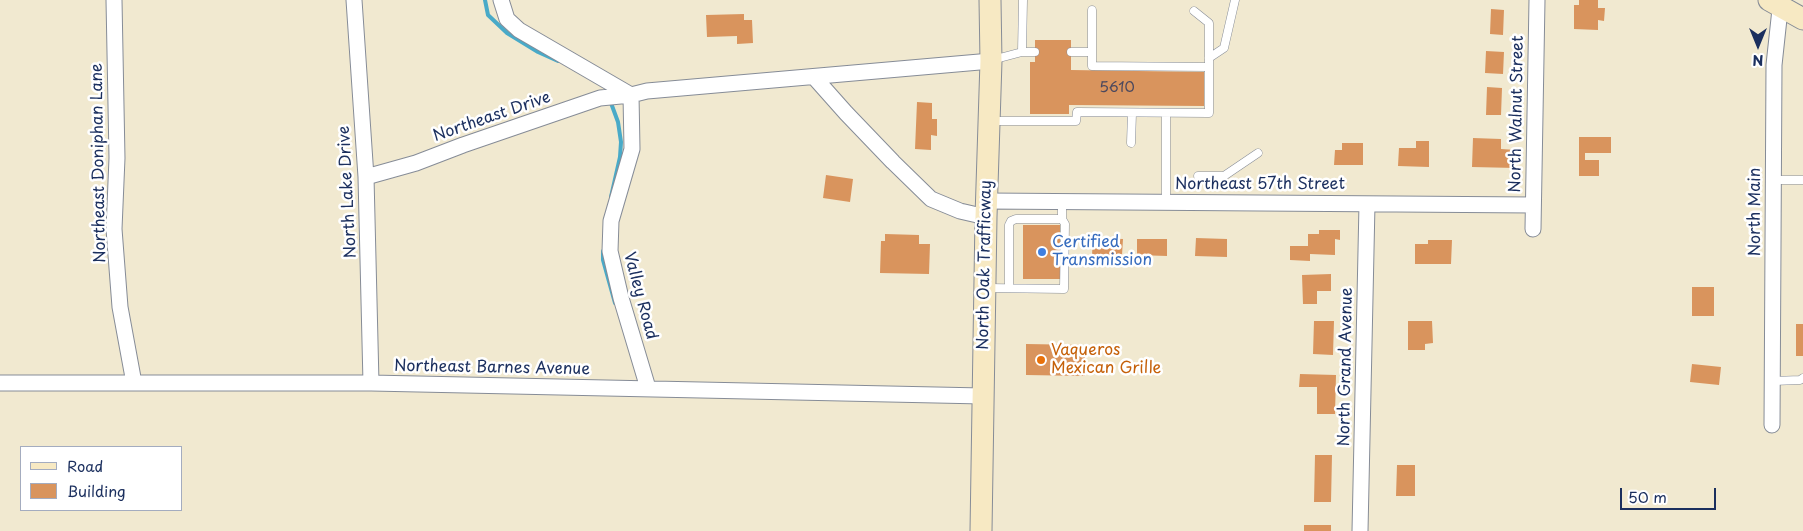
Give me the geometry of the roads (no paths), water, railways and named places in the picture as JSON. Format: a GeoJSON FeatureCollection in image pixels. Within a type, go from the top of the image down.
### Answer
{"type":"FeatureCollection","features":[{"type":"Feature","properties":{"kind":"main road","name":"North Oak Trafficway"},"geometry":{"type":"LineString","coordinates":[[981,531],[990,0]]}},
{"type":"Feature","properties":{"kind":"main road"},"geometry":{"type":"LineString","coordinates":[[1777,2],[1803,19]]}},
{"type":"Feature","properties":{"kind":"street","name":"Northeast Doniphan Lane"},"geometry":{"type":"LineString","coordinates":[[114,0],[117,158],[114,230],[120,307],[134,383]]}},
{"type":"Feature","properties":{"kind":"street","name":"North Lake Drive"},"geometry":{"type":"LineString","coordinates":[[354,0],[366,177],[371,383]]}},
{"type":"Feature","properties":{"kind":"street"},"geometry":{"type":"LineString","coordinates":[[500,0],[507,19],[519,30],[631,95]]}},
{"type":"Feature","properties":{"kind":"street","name":"North Walnut Street"},"geometry":{"type":"LineString","coordinates":[[1533,229],[1537,0]]}},
{"type":"Feature","properties":{"kind":"street","name":"North Main"},"geometry":{"type":"LineString","coordinates":[[1772,425],[1774,65],[1777,2]]}},
{"type":"Feature","properties":{"kind":"street","name":"Northeast Drive"},"geometry":{"type":"LineString","coordinates":[[366,177],[416,163],[463,144],[600,98],[631,95],[647,91],[990,61]]}},
{"type":"Feature","properties":{"kind":"street","name":"Northeast 57th Street"},"geometry":{"type":"LineString","coordinates":[[814,77],[873,141],[931,199],[960,211],[1062,201],[1533,205]]}},
{"type":"Feature","properties":{"kind":"street","name":"Valley Road"},"geometry":{"type":"LineString","coordinates":[[631,95],[632,149],[611,221],[610,251],[620,298],[648,388]]}},
{"type":"Feature","properties":{"kind":"street","name":"North Grand Avenue"},"geometry":{"type":"LineString","coordinates":[[1360,531],[1367,204]]}},
{"type":"Feature","properties":{"kind":"street","name":"Northeast Barnes Avenue"},"geometry":{"type":"LineString","coordinates":[[1,381],[371,383],[983,396]]}},
{"type":"Feature","properties":{"kind":"lane"},"geometry":{"type":"LineString","coordinates":[[1022,52],[1023,0]]}},
{"type":"Feature","properties":{"kind":"lane"},"geometry":{"type":"LineString","coordinates":[[1209,58],[1224,48],[1235,0]]}},
{"type":"Feature","properties":{"kind":"lane"},"geometry":{"type":"LineString","coordinates":[[1092,10],[1092,66],[1209,67]]}},
{"type":"Feature","properties":{"kind":"lane"},"geometry":{"type":"LineString","coordinates":[[988,121],[1076,121],[1077,112],[1209,114],[1208,23],[1194,11]]}},
{"type":"Feature","properties":{"kind":"lane"},"geometry":{"type":"LineString","coordinates":[[990,61],[1022,52],[1035,52]]}},
{"type":"Feature","properties":{"kind":"lane"},"geometry":{"type":"LineString","coordinates":[[1071,52],[1092,52]]}},
{"type":"Feature","properties":{"kind":"lane"},"geometry":{"type":"LineString","coordinates":[[1131,143],[1132,113]]}},
{"type":"Feature","properties":{"kind":"lane"},"geometry":{"type":"LineString","coordinates":[[1166,113],[1166,202]]}},
{"type":"Feature","properties":{"kind":"lane"},"geometry":{"type":"LineString","coordinates":[[1198,176],[1224,176],[1258,153]]}},
{"type":"Feature","properties":{"kind":"lane"},"geometry":{"type":"LineString","coordinates":[[1774,180],[1803,180]]}},
{"type":"Feature","properties":{"kind":"lane"},"geometry":{"type":"LineString","coordinates":[[984,288],[1064,289],[1065,224],[1062,219],[1062,201]]}},
{"type":"Feature","properties":{"kind":"lane"},"geometry":{"type":"LineString","coordinates":[[1009,288],[1009,225],[1011,221],[1016,219],[1062,219]]}},
{"type":"Feature","properties":{"kind":"lane"},"geometry":{"type":"LineString","coordinates":[[1772,381],[1802,381]]}},
{"type":"Feature","properties":{"kind":"waterway"},"geometry":{"type":"LineString","coordinates":[[485,0],[488,15],[507,33],[538,52],[558,61]]}},
{"type":"Feature","properties":{"kind":"waterway"},"geometry":{"type":"LineString","coordinates":[[611,103],[618,122],[621,142],[620,157],[611,197]]}},
{"type":"Feature","properties":{"kind":"waterway"},"geometry":{"type":"LineString","coordinates":[[603,251],[603,260],[615,303]]}},
{"type":"Feature","properties":{"kind":"place","name":"Certified Transmission"},"geometry":{"type":"Point","coordinates":[1042,252]}},
{"type":"Feature","properties":{"kind":"place","name":"Vaqueros Mexican Grille"},"geometry":{"type":"Point","coordinates":[1041,360]}}]}
